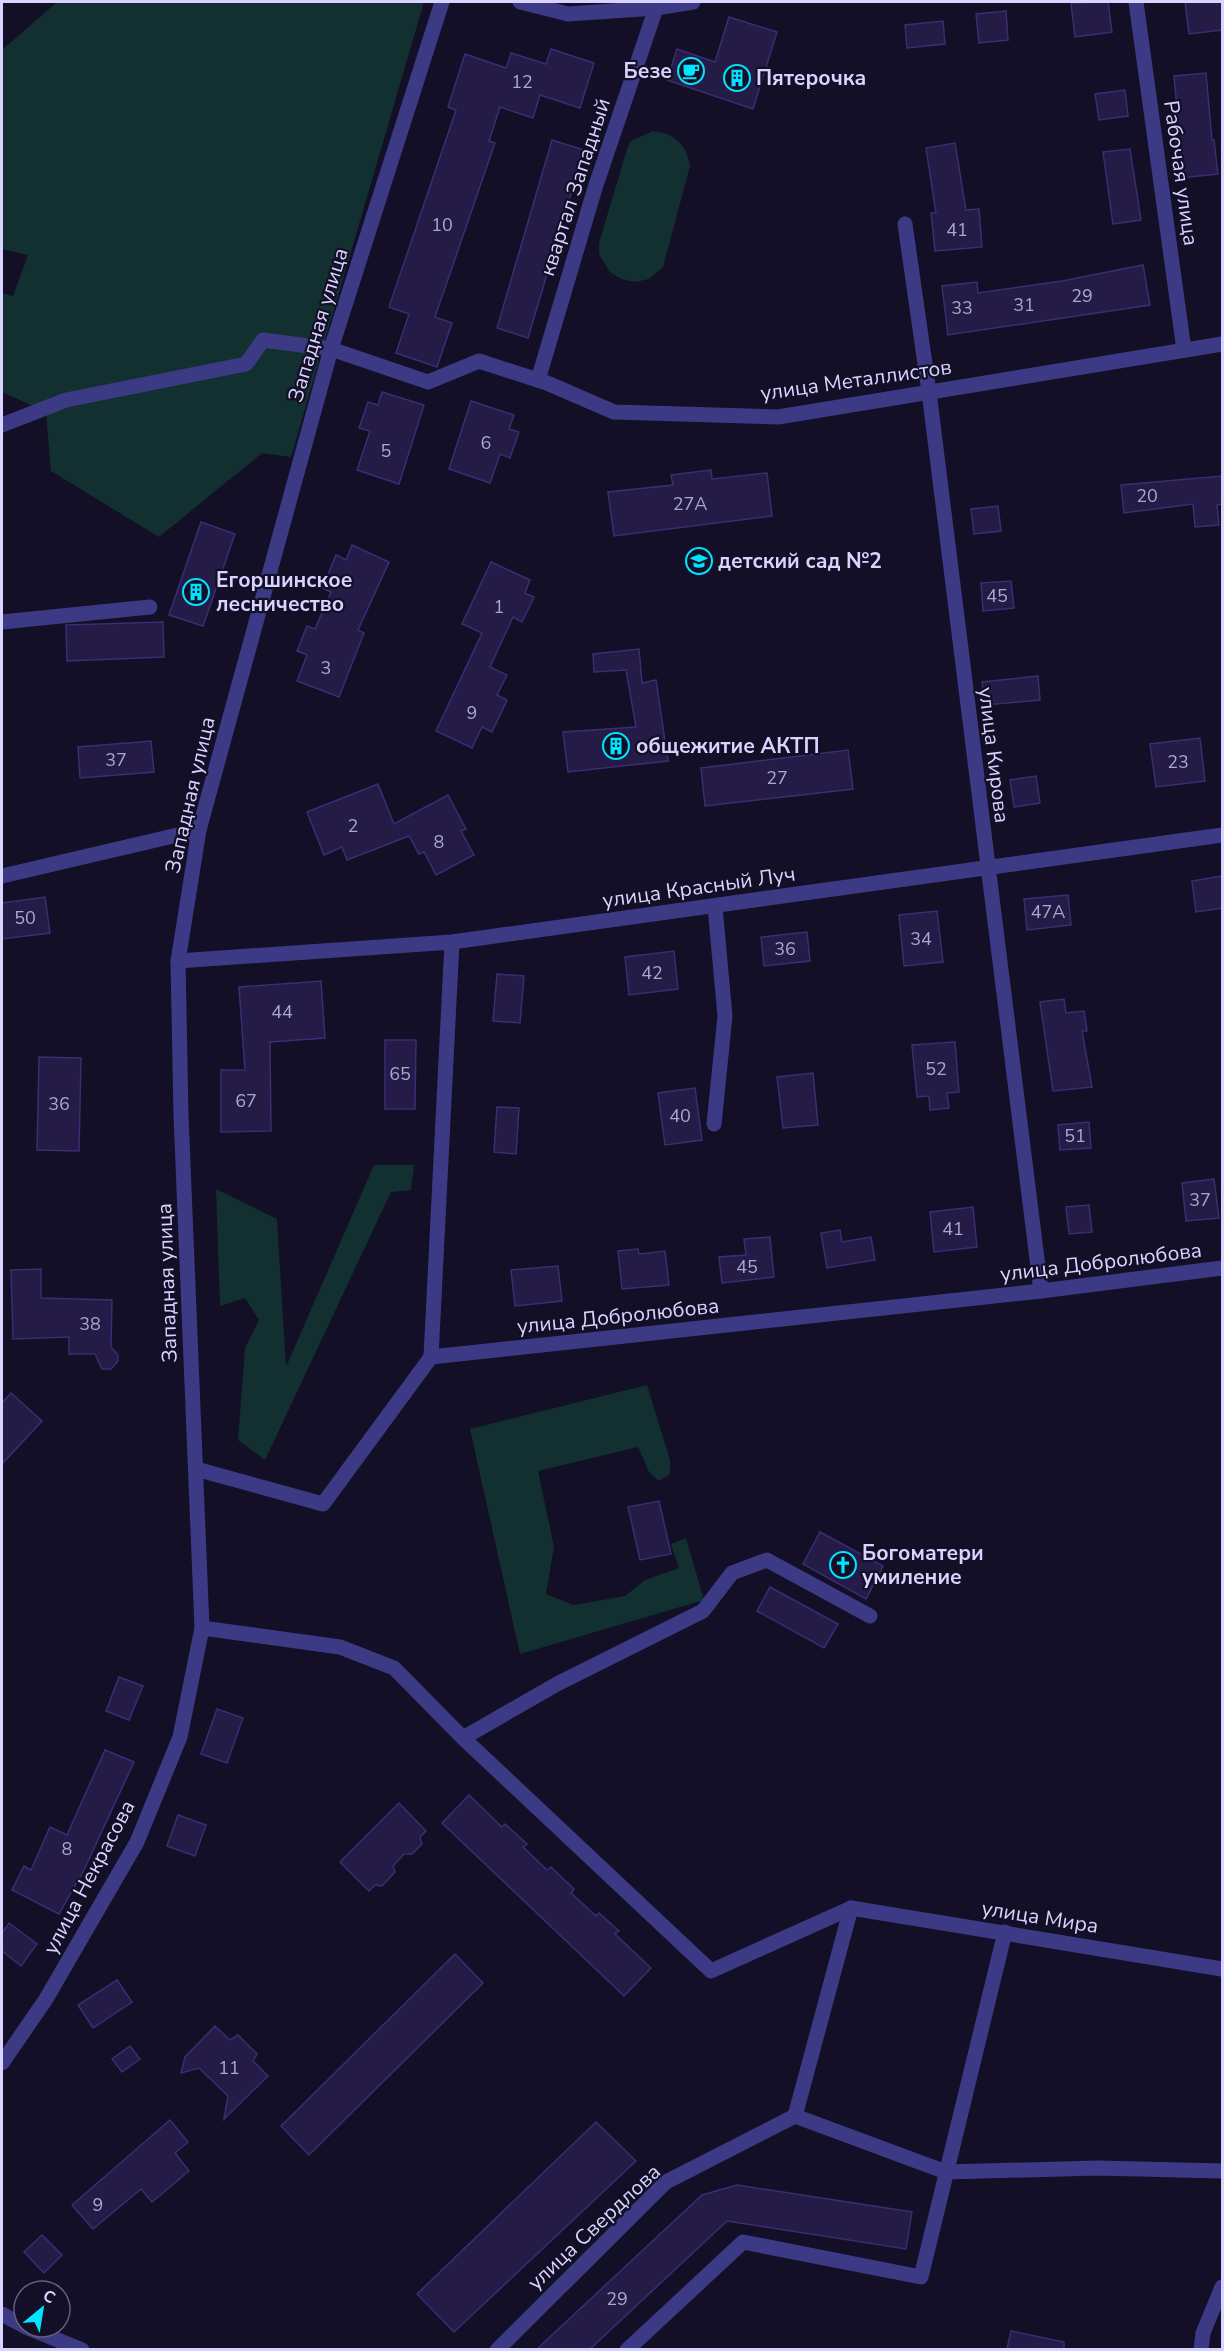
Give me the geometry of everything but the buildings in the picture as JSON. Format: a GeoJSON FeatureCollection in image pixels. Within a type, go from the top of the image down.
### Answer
{"type":"FeatureCollection","features":[{"type":"Feature","properties":{"kind":"street","name":"Западная улица"},"geometry":{"type":"LineString","coordinates":[[202,1628],[181,1115],[178,961],[199,830],[331,349],[442,2]]}},
{"type":"Feature","properties":{"kind":"street"},"geometry":{"type":"LineString","coordinates":[[520,2],[568,14],[656,8],[693,2]]}},
{"type":"Feature","properties":{"kind":"street","name":"Рабочая улица"},"geometry":{"type":"LineString","coordinates":[[1136,2],[1184,350]]}},
{"type":"Feature","properties":{"kind":"street","name":"квартал Западный"},"geometry":{"type":"LineString","coordinates":[[538,380],[595,188],[656,8]]}},
{"type":"Feature","properties":{"kind":"street","name":"улица Кирова"},"geometry":{"type":"LineString","coordinates":[[905,224],[1041,1291]]}},
{"type":"Feature","properties":{"kind":"street","name":"улица Металлистов"},"geometry":{"type":"LineString","coordinates":[[2,425],[66,400],[246,364],[263,340],[331,349],[428,382],[479,361],[538,380],[614,412],[778,417],[1222,344]]}},
{"type":"Feature","properties":{"kind":"street"},"geometry":{"type":"LineString","coordinates":[[2,622],[150,607]]}},
{"type":"Feature","properties":{"kind":"street"},"geometry":{"type":"LineString","coordinates":[[2,876],[199,830]]}},
{"type":"Feature","properties":{"kind":"street","name":"улица Красный Луч"},"geometry":{"type":"LineString","coordinates":[[178,961],[452,942],[1222,835]]}},
{"type":"Feature","properties":{"kind":"street"},"geometry":{"type":"LineString","coordinates":[[714,1124],[725,1016],[715,907]]}},
{"type":"Feature","properties":{"kind":"street"},"geometry":{"type":"LineString","coordinates":[[196,1469],[324,1504],[431,1357],[452,942]]}},
{"type":"Feature","properties":{"kind":"street","name":"улица Добролюбова"},"geometry":{"type":"LineString","coordinates":[[431,1357],[1041,1291],[1222,1268]]}},
{"type":"Feature","properties":{"kind":"street"},"geometry":{"type":"LineString","coordinates":[[464,1737],[557,1684],[703,1611],[732,1573],[766,1560],[870,1616]]}},
{"type":"Feature","properties":{"kind":"street"},"geometry":{"type":"LineString","coordinates":[[202,1628],[340,1647],[394,1668],[711,1971],[851,1908]]}},
{"type":"Feature","properties":{"kind":"street","name":"улица Некрасова"},"geometry":{"type":"LineString","coordinates":[[2,2063],[46,1999],[137,1842],[180,1737],[202,1628]]}},
{"type":"Feature","properties":{"kind":"street"},"geometry":{"type":"LineString","coordinates":[[851,1908],[795,2116],[946,2172],[1098,2168],[1222,2171]]}},
{"type":"Feature","properties":{"kind":"street","name":"улица Мира"},"geometry":{"type":"LineString","coordinates":[[851,1908],[1222,1969]]}},
{"type":"Feature","properties":{"kind":"street"},"geometry":{"type":"LineString","coordinates":[[627,2349],[742,2242],[921,2277],[1005,1932]]}},
{"type":"Feature","properties":{"kind":"street","name":"улица Свердлова"},"geometry":{"type":"LineString","coordinates":[[497,2349],[666,2182],[795,2116]]}},
{"type":"Feature","properties":{"kind":"street"},"geometry":{"type":"LineString","coordinates":[[1200,2349],[1203,2333],[1222,2287]]}},
{"type":"Feature","properties":{"kind":"street"},"geometry":{"type":"LineString","coordinates":[[57,2339],[82,2349]]}},
{"type":"Feature","properties":{"kind":"green space"},"geometry":{"type":"Polygon","coordinates":[[[57,2],[424,2],[291,457],[262,453],[159,537],[51,471],[46,412],[2,392],[2,293],[13,296],[28,255],[2,249],[2,50],[57,2]]]}},
{"type":"Feature","properties":{"kind":"green space"},"geometry":{"type":"Polygon","coordinates":[[[653,131],[667,134],[678,141],[686,152],[690,166],[663,267],[649,279],[635,282],[621,279],[610,272],[599,254],[599,243],[627,149],[631,141],[653,131]]]}},
{"type":"Feature","properties":{"kind":"green space"},"geometry":{"type":"Polygon","coordinates":[[[374,1165],[414,1165],[411,1190],[391,1192],[265,1460],[238,1440],[245,1348],[259,1320],[245,1298],[220,1306],[216,1189],[277,1219],[286,1367],[374,1165]]]}},
{"type":"Feature","properties":{"kind":"green space"},"geometry":{"type":"Polygon","coordinates":[[[647,1385],[670,1460],[670,1474],[659,1481],[649,1472],[638,1447],[538,1471],[554,1547],[546,1594],[573,1605],[625,1596],[645,1580],[679,1568],[671,1544],[686,1538],[704,1600],[520,1654],[470,1429],[647,1385]]]}},
{"type":"Feature","properties":{"kind":"place","name":"Безе"},"geometry":{"type":"Point","coordinates":[691,71]}},
{"type":"Feature","properties":{"kind":"place","name":"Пятерочка"},"geometry":{"type":"Point","coordinates":[737,78]}},
{"type":"Feature","properties":{"kind":"place","name":"детский сад №2"},"geometry":{"type":"Point","coordinates":[699,561]}},
{"type":"Feature","properties":{"kind":"place","name":"Егоршинское лесничество"},"geometry":{"type":"Point","coordinates":[196,592]}},
{"type":"Feature","properties":{"kind":"place","name":"общежитие АКТП"},"geometry":{"type":"Point","coordinates":[616,746]}},
{"type":"Feature","properties":{"kind":"place","name":"Богоматери умиление"},"geometry":{"type":"Point","coordinates":[843,1565]}}]}
